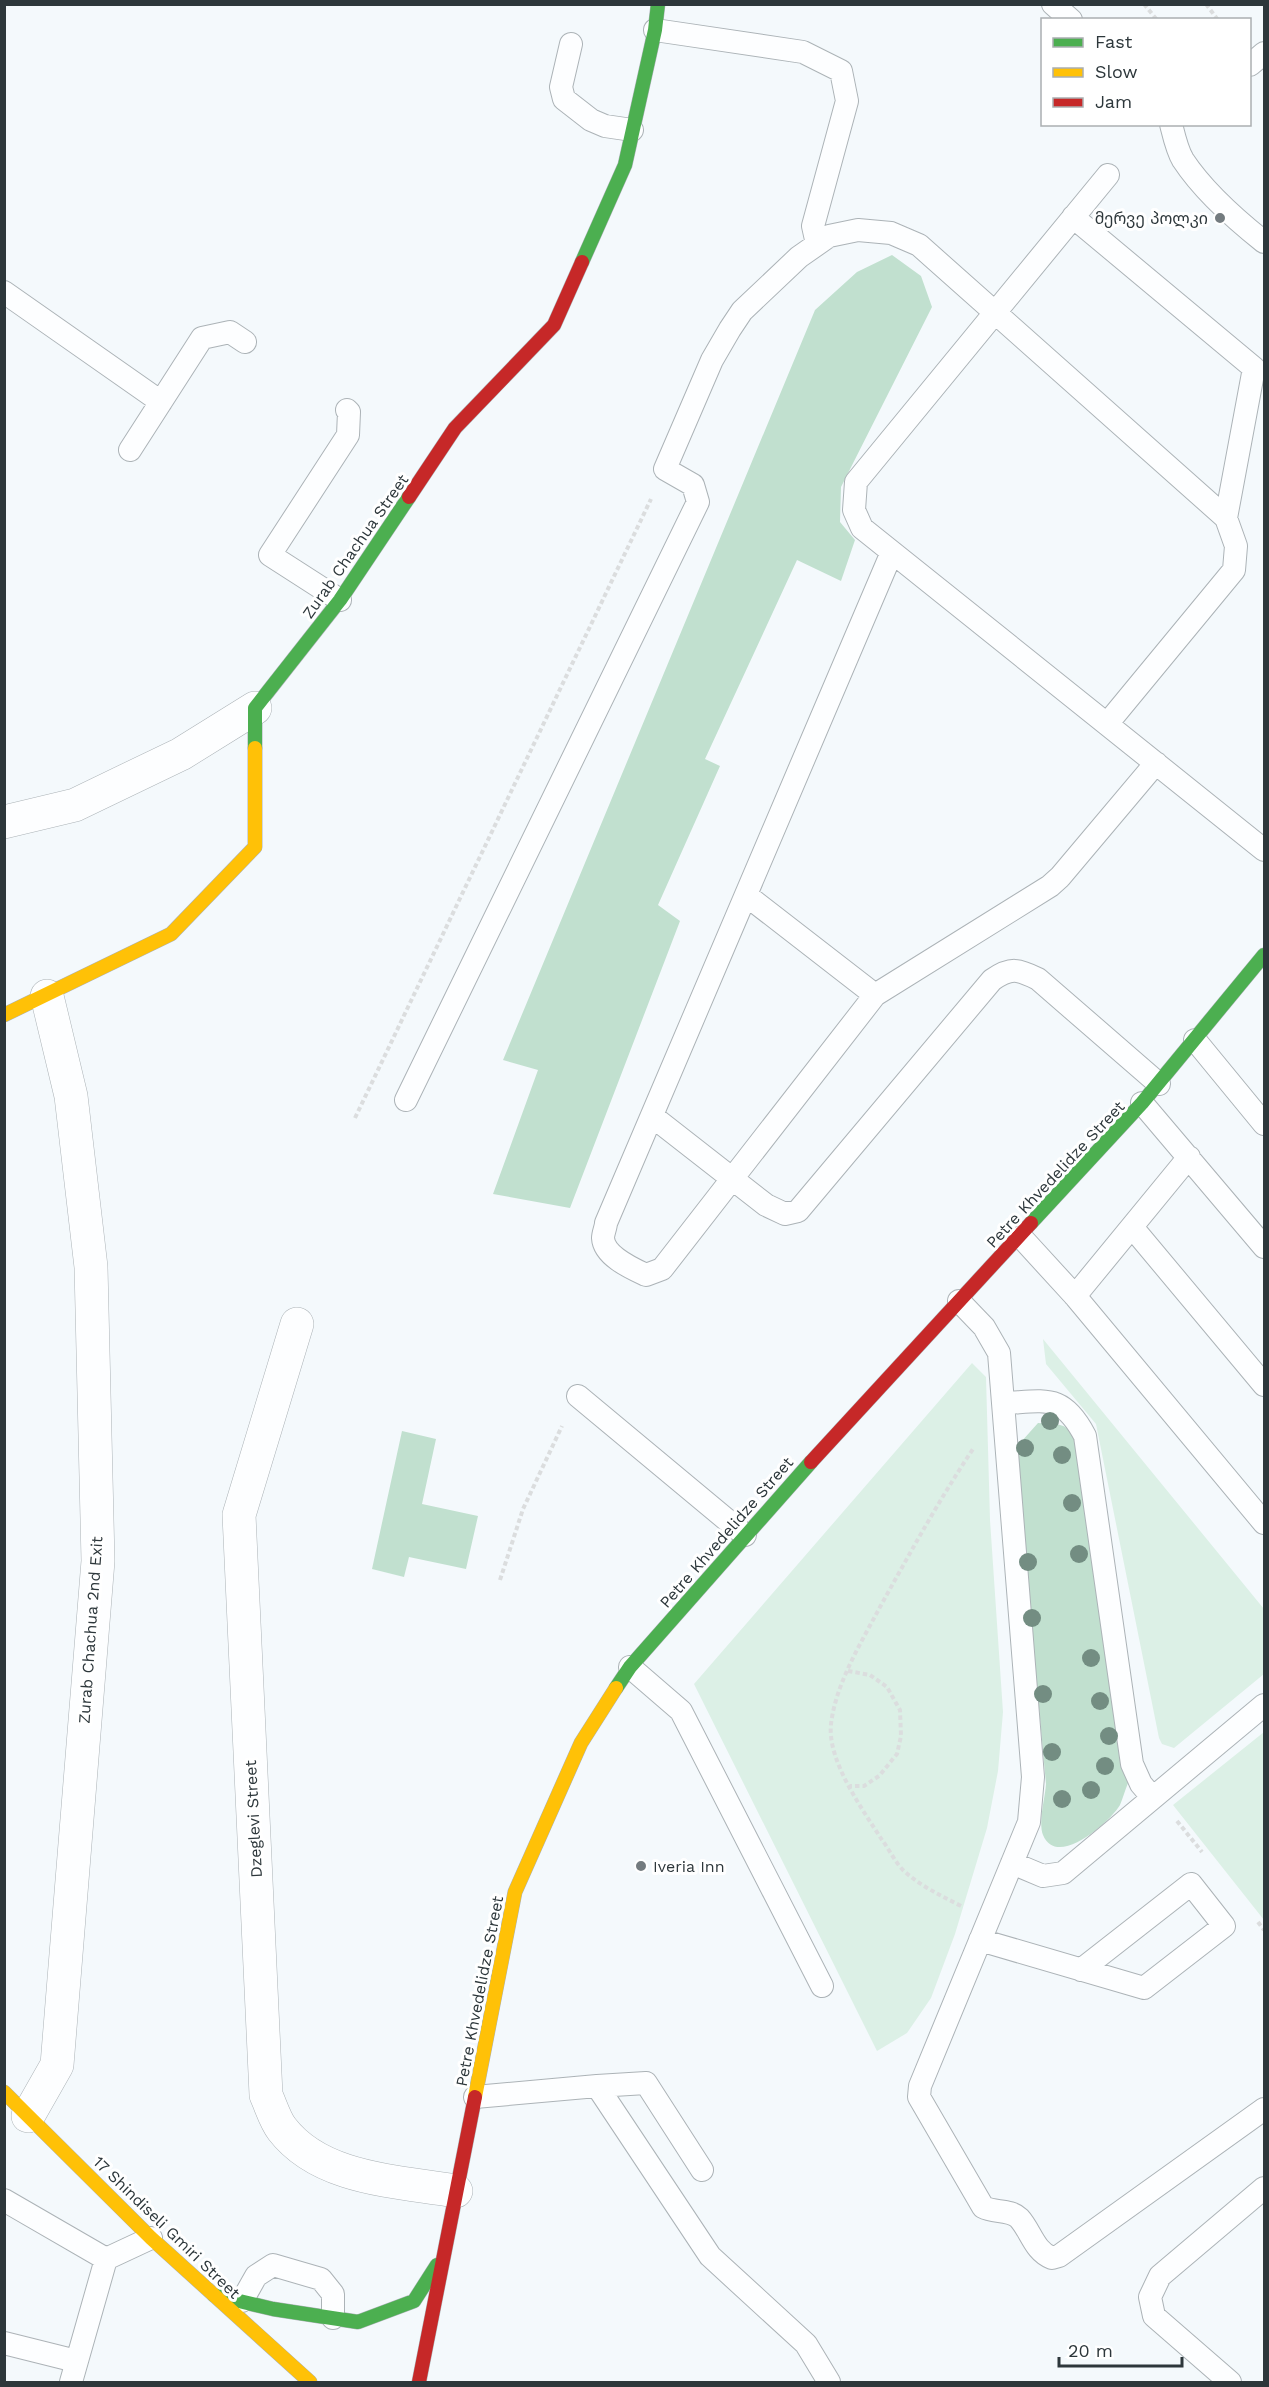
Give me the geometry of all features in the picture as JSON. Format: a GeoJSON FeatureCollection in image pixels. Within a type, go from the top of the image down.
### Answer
{"type":"FeatureCollection","features":[{"type":"Feature","properties":{"kind":"street","name":"Zurab Chachua Street"},"geometry":{"type":"LineString","coordinates":[[255,708],[340,600],[455,428],[554,325],[625,165],[655,30],[658,4]]}},
{"type":"Feature","properties":{"kind":"street"},"geometry":{"type":"LineString","coordinates":[[4,822],[75,805],[181,754],[255,708]]}},
{"type":"Feature","properties":{"kind":"street"},"geometry":{"type":"LineString","coordinates":[[4,1015],[171,934],[255,847],[255,708]]}},
{"type":"Feature","properties":{"kind":"street","name":"Petre Khvedelidze Street"},"geometry":{"type":"LineString","coordinates":[[419,2382],[515,1892],[581,1743],[630,1667],[745,1535],[958,1301],[1021,1237],[1159,1084],[1264,955]]}},
{"type":"Feature","properties":{"kind":"street","name":"Zurab Chachua 2nd Exit"},"geometry":{"type":"LineString","coordinates":[[28,2116],[57,2065],[98,1562],[91,1267],[71,1096],[46,996]]}},
{"type":"Feature","properties":{"kind":"street","name":"Dzeglevi Street"},"geometry":{"type":"LineString","coordinates":[[297,1324],[239,1515],[266,2096],[281,2128],[312,2157],[358,2174],[456,2191]]}},
{"type":"Feature","properties":{"kind":"street","name":"17 Shindiseli Gmiri Street"},"geometry":{"type":"LineString","coordinates":[[4,2092],[150,2238],[310,2382]]}},
{"type":"Feature","properties":{"kind":"street","name":"Petre Khvedelidze Street"},"geometry":{"type":"LineString","coordinates":[[213,2295],[358,2322],[414,2301],[442,2256]]}},
{"type":"Feature","properties":{"kind":"lane"},"geometry":{"type":"LineString","coordinates":[[1053,4],[1069,18]]}},
{"type":"Feature","properties":{"kind":"lane"},"geometry":{"type":"LineString","coordinates":[[655,30],[803,52],[841,71],[847,101],[813,226],[817,244]]}},
{"type":"Feature","properties":{"kind":"lane"},"geometry":{"type":"LineString","coordinates":[[571,44],[561,87],[564,99],[591,120],[605,126],[632,130]]}},
{"type":"Feature","properties":{"kind":"lane"},"geometry":{"type":"LineString","coordinates":[[1251,64],[1264,53]]}},
{"type":"Feature","properties":{"kind":"lane"},"geometry":{"type":"LineString","coordinates":[[1172,126],[1182,158],[1241,224],[1264,242]]}},
{"type":"Feature","properties":{"kind":"lane"},"geometry":{"type":"LineString","coordinates":[[1108,175],[856,482],[854,510],[862,528],[1264,850]]}},
{"type":"Feature","properties":{"kind":"lane"},"geometry":{"type":"LineString","coordinates":[[1073,217],[1254,368],[1226,518]]}},
{"type":"Feature","properties":{"kind":"lane"},"geometry":{"type":"LineString","coordinates":[[406,1100],[698,502],[693,485],[665,469],[712,360],[742,311],[799,257],[829,236],[858,230],[891,233],[920,244],[1226,518],[1236,546],[1233,570],[1107,724]]}},
{"type":"Feature","properties":{"kind":"lane"},"geometry":{"type":"LineString","coordinates":[[4,292],[161,402]]}},
{"type":"Feature","properties":{"kind":"lane"},"geometry":{"type":"LineString","coordinates":[[130,450],[202,338],[230,332],[244,342]]}},
{"type":"Feature","properties":{"kind":"lane"},"geometry":{"type":"LineString","coordinates":[[340,600],[270,555],[348,435],[350,412],[347,410]]}},
{"type":"Feature","properties":{"kind":"lane"},"geometry":{"type":"LineString","coordinates":[[892,552],[606,1223],[603,1237],[608,1251],[633,1269],[646,1275],[662,1269],[875,995],[1050,886],[1156,763]]}},
{"type":"Feature","properties":{"kind":"lane"},"geometry":{"type":"LineString","coordinates":[[746,895],[875,995]]}},
{"type":"Feature","properties":{"kind":"lane"},"geometry":{"type":"LineString","coordinates":[[652,1116],[766,1205],[785,1214],[798,1211],[992,980],[1006,971],[1023,971],[1038,979],[1159,1084]]}},
{"type":"Feature","properties":{"kind":"lane"},"geometry":{"type":"LineString","coordinates":[[1195,1040],[1264,1124]]}},
{"type":"Feature","properties":{"kind":"lane"},"geometry":{"type":"LineString","coordinates":[[1142,1103],[1264,1247]]}},
{"type":"Feature","properties":{"kind":"lane"},"geometry":{"type":"LineString","coordinates":[[1076,1296],[1189,1157]]}},
{"type":"Feature","properties":{"kind":"lane"},"geometry":{"type":"LineString","coordinates":[[1132,1227],[1264,1385]]}},
{"type":"Feature","properties":{"kind":"lane"},"geometry":{"type":"LineString","coordinates":[[1021,1237],[1076,1296],[1264,1523]]}},
{"type":"Feature","properties":{"kind":"lane"},"geometry":{"type":"LineString","coordinates":[[958,1301],[984,1327],[999,1353],[1033,1778],[1029,1822],[920,2086],[919,2097],[983,2207],[988,2210],[1013,2213],[1044,2255],[1052,2258],[1059,2256],[1264,2109]]}},
{"type":"Feature","properties":{"kind":"lane"},"geometry":{"type":"LineString","coordinates":[[578,1396],[745,1535]]}},
{"type":"Feature","properties":{"kind":"lane"},"geometry":{"type":"LineString","coordinates":[[1005,1412],[1048,1401],[1061,1405],[1077,1421],[1085,1436],[1132,1764],[1141,1784],[1153,1798]]}},
{"type":"Feature","properties":{"kind":"lane"},"geometry":{"type":"LineString","coordinates":[[630,1667],[681,1711],[822,1986]]}},
{"type":"Feature","properties":{"kind":"lane"},"geometry":{"type":"LineString","coordinates":[[1012,1863],[1043,1876],[1063,1873],[1264,1705]]}},
{"type":"Feature","properties":{"kind":"lane"},"geometry":{"type":"LineString","coordinates":[[984,1930],[1081,1970],[1144,1989],[1224,1926],[1191,1884],[1081,1970]]}},
{"type":"Feature","properties":{"kind":"lane"},"geometry":{"type":"LineString","coordinates":[[475,2097],[646,2084],[702,2170]]}},
{"type":"Feature","properties":{"kind":"lane"},"geometry":{"type":"LineString","coordinates":[[597,2086],[710,2256],[806,2344],[829,2382]]}},
{"type":"Feature","properties":{"kind":"lane"},"geometry":{"type":"LineString","coordinates":[[1230,2382],[1154,2316],[1150,2297],[1160,2276],[1264,2188]]}},
{"type":"Feature","properties":{"kind":"lane"},"geometry":{"type":"LineString","coordinates":[[4,2200],[106,2259]]}},
{"type":"Feature","properties":{"kind":"lane"},"geometry":{"type":"LineString","coordinates":[[4,2343],[74,2372],[106,2259],[150,2238]]}},
{"type":"Feature","properties":{"kind":"lane"},"geometry":{"type":"LineString","coordinates":[[242,2301],[256,2276],[273,2265],[321,2279],[333,2294],[333,2318]]}},
{"type":"Feature","properties":{"kind":"path"},"geometry":{"type":"LineString","coordinates":[[1144,4],[1154,18]]}},
{"type":"Feature","properties":{"kind":"path"},"geometry":{"type":"LineString","coordinates":[[1206,4],[1216,18]]}},
{"type":"Feature","properties":{"kind":"path"},"geometry":{"type":"LineString","coordinates":[[356,1118],[665,469]]}},
{"type":"Feature","properties":{"kind":"path"},"geometry":{"type":"LineString","coordinates":[[500,1580],[523,1509],[547,1454],[578,1396]]}},
{"type":"Feature","properties":{"kind":"path"},"geometry":{"type":"LineString","coordinates":[[984,1930],[901,1868],[862,1809],[850,1786],[834,1753],[831,1726],[836,1699],[857,1650],[924,1528],[976,1444],[1005,1412]]}},
{"type":"Feature","properties":{"kind":"path"},"geometry":{"type":"LineString","coordinates":[[848,1671],[870,1675],[887,1687],[900,1710],[901,1736],[897,1754],[879,1776],[864,1786],[850,1786]]}},
{"type":"Feature","properties":{"kind":"green space"},"geometry":{"type":"Polygon","coordinates":[[[892,255],[921,276],[932,307],[841,487],[840,522],[855,540],[841,581],[797,560],[705,759],[720,766],[658,905],[680,921],[570,1208],[493,1194],[538,1070],[503,1060],[815,310],[857,272],[892,255]]]}},
{"type":"Feature","properties":{"kind":"green space"},"geometry":{"type":"Polygon","coordinates":[[[1043,1339],[1264,1609],[1264,1674],[1174,1748],[1162,1744],[1159,1738],[1096,1424],[1046,1364],[1043,1339]]]}},
{"type":"Feature","properties":{"kind":"green space"},"geometry":{"type":"Polygon","coordinates":[[[972,1363],[986,1377],[990,1520],[1003,1712],[998,1771],[987,1828],[955,1934],[931,1998],[907,2033],[877,2051],[694,1684],[972,1363]]]}},
{"type":"Feature","properties":{"kind":"green space"},"geometry":{"type":"Polygon","coordinates":[[[1038,1423],[1062,1425],[1074,1435],[1077,1442],[1128,1783],[1120,1805],[1106,1822],[1083,1839],[1060,1847],[1050,1844],[1042,1830],[1041,1817],[1046,1784],[1017,1467],[1021,1442],[1038,1423]]]}},
{"type":"Feature","properties":{"kind":"green space"},"geometry":{"type":"Polygon","coordinates":[[[402,1431],[436,1439],[422,1504],[478,1516],[466,1569],[409,1557],[404,1577],[372,1569],[402,1431]]]}},
{"type":"Feature","properties":{"kind":"green space"},"geometry":{"type":"Polygon","coordinates":[[[1264,1732],[1264,1920],[1173,1805],[1264,1732]]]}},
{"type":"Feature","properties":{"kind":"traffic: fast"},"geometry":{"type":"LineString","coordinates":[[582,262],[625,165],[655,30],[658,4]]}},
{"type":"Feature","properties":{"kind":"traffic: fast"},"geometry":{"type":"LineString","coordinates":[[255,748],[255,708],[340,600],[409,497]]}},
{"type":"Feature","properties":{"kind":"traffic: fast"},"geometry":{"type":"LineString","coordinates":[[1031,1223],[1142,1103],[1264,955]]}},
{"type":"Feature","properties":{"kind":"traffic: fast"},"geometry":{"type":"LineString","coordinates":[[616,1688],[630,1667],[811,1462]]}},
{"type":"Feature","properties":{"kind":"traffic: fast"},"geometry":{"type":"LineString","coordinates":[[214,2295],[273,2309],[358,2322],[414,2301],[437,2265]]}},
{"type":"Feature","properties":{"kind":"traffic: slow"},"geometry":{"type":"LineString","coordinates":[[4,1015],[171,934],[255,847],[255,748]]}},
{"type":"Feature","properties":{"kind":"traffic: slow"},"geometry":{"type":"LineString","coordinates":[[475,2097],[515,1892],[581,1743],[616,1688]]}},
{"type":"Feature","properties":{"kind":"traffic: slow"},"geometry":{"type":"LineString","coordinates":[[4,2092],[151,2238],[310,2382]]}},
{"type":"Feature","properties":{"kind":"traffic: jam"},"geometry":{"type":"LineString","coordinates":[[409,497],[455,428],[554,325],[582,262]]}},
{"type":"Feature","properties":{"kind":"traffic: jam"},"geometry":{"type":"LineString","coordinates":[[811,1462],[1031,1223]]}},
{"type":"Feature","properties":{"kind":"traffic: jam"},"geometry":{"type":"LineString","coordinates":[[419,2382],[475,2097]]}},
{"type":"Feature","properties":{"kind":"place","name":"მერვე პოლკი"},"geometry":{"type":"Point","coordinates":[1220,218]}},
{"type":"Feature","properties":{"kind":"place","name":"Iveria Inn"},"geometry":{"type":"Point","coordinates":[641,1866]}}]}
